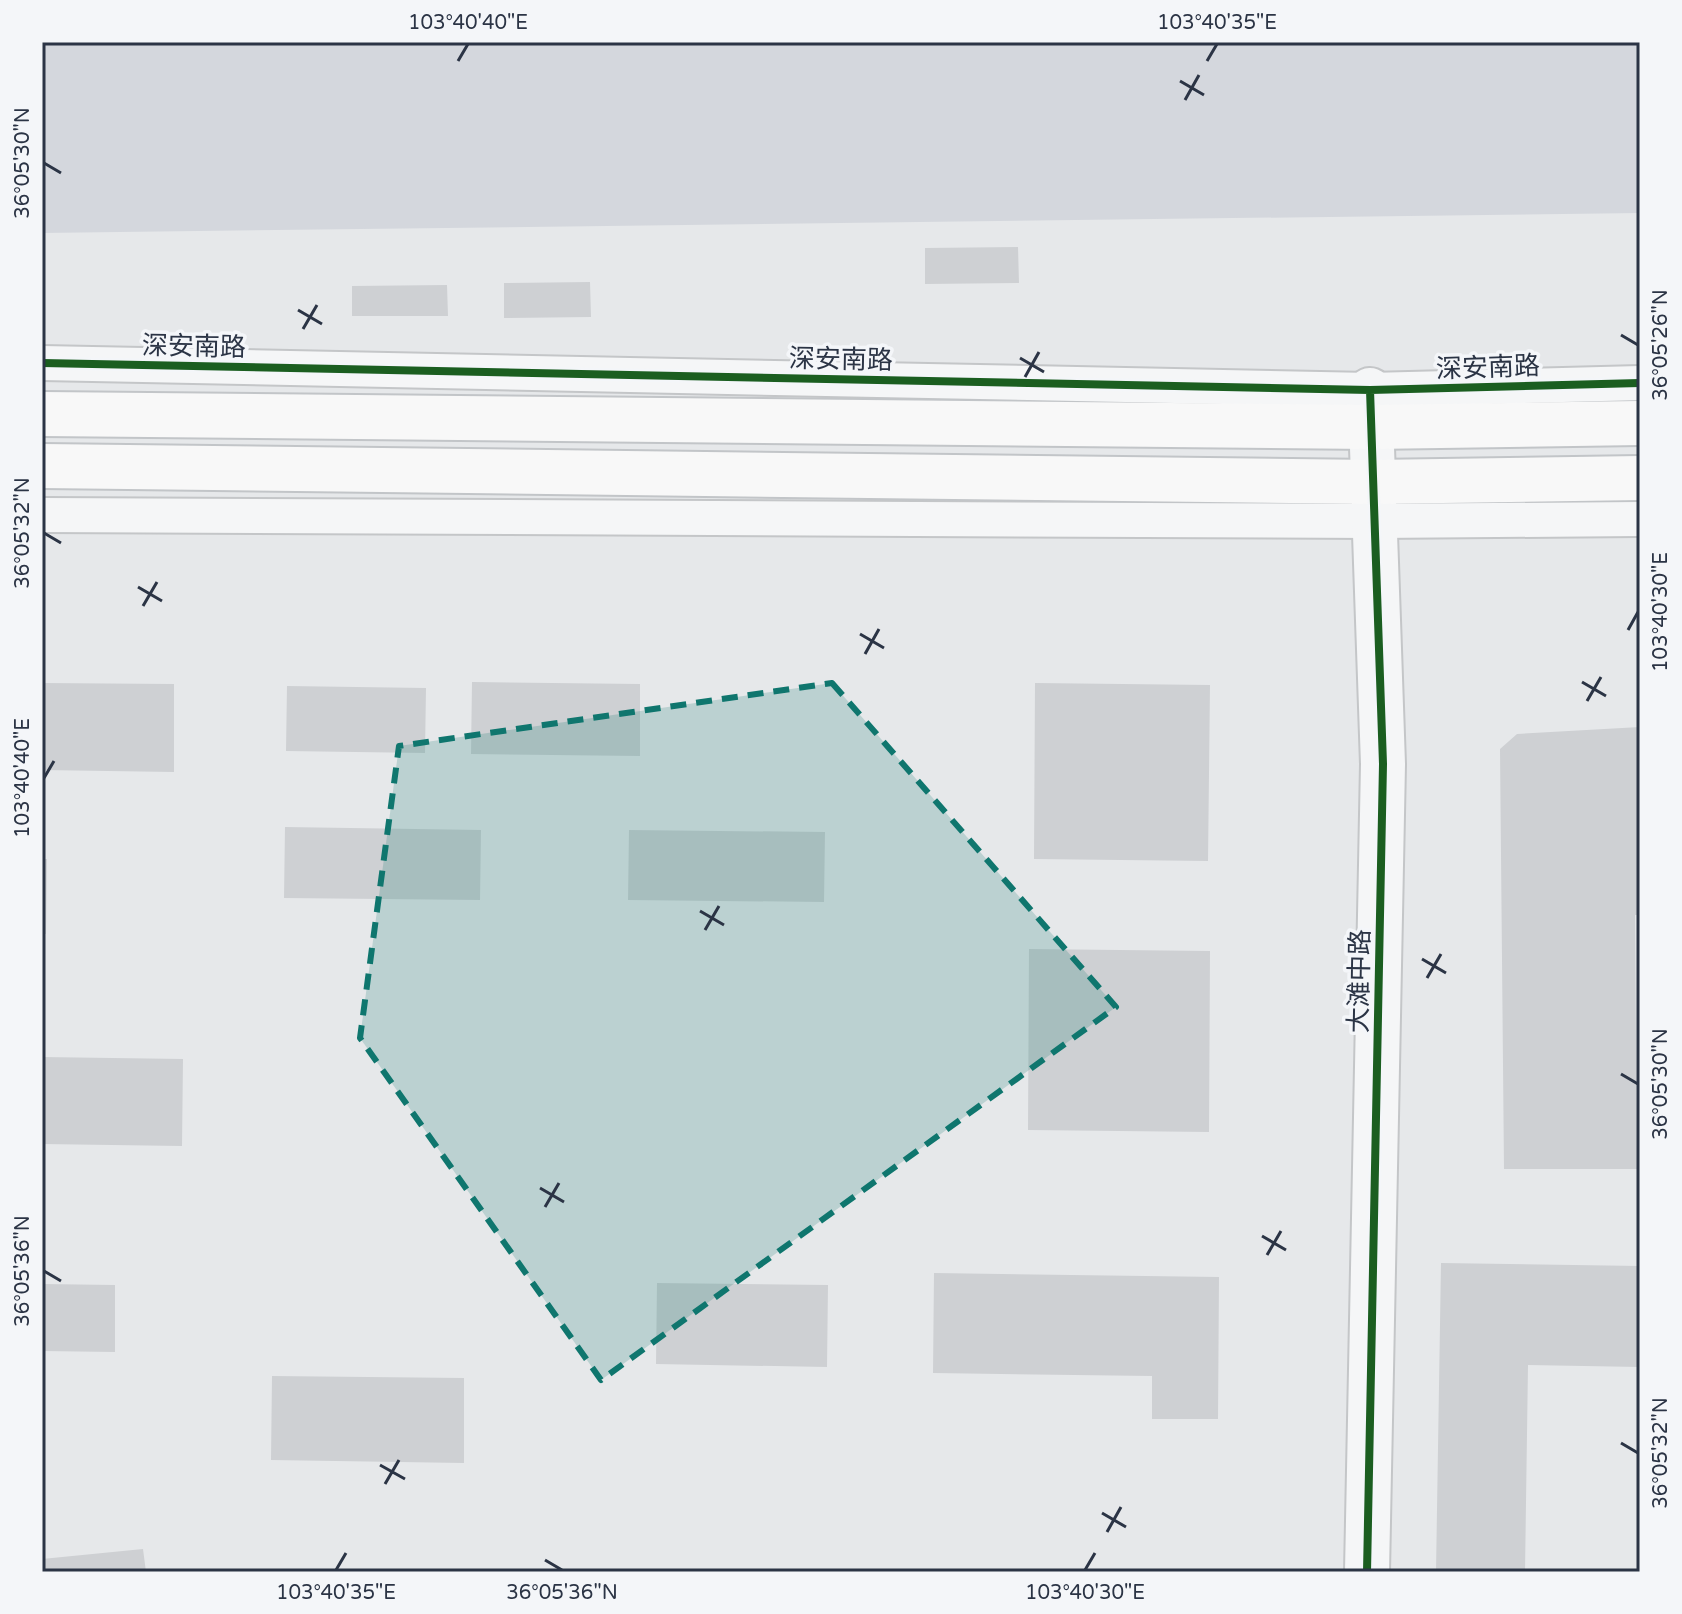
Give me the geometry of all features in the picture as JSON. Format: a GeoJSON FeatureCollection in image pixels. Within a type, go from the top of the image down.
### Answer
{"type":"FeatureCollection","features":[{"type":"Feature","properties":{"kind":"main road","name":"深安南路"},"geometry":{"type":"LineString","coordinates":[[42,414],[1371,408],[1640,423]]}},
{"type":"Feature","properties":{"kind":"main road"},"geometry":{"type":"LineString","coordinates":[[42,466],[1375,501],[1640,478]]}},
{"type":"Feature","properties":{"kind":"street","name":"深安南路"},"geometry":{"type":"LineString","coordinates":[[42,363],[1371,408],[1640,383]]}},
{"type":"Feature","properties":{"kind":"street","name":"大滩中路"},"geometry":{"type":"LineString","coordinates":[[1367,1572],[1383,764],[1371,408]]}},
{"type":"Feature","properties":{"kind":"street"},"geometry":{"type":"LineString","coordinates":[[42,515],[1375,501],[1640,519]]}},
{"type":"Feature","properties":{"kind":"highlighted area"},"geometry":{"type":"Polygon","coordinates":[[[832,683],[1116,1007],[601,1380],[360,1038],[399,746],[832,683]]]}},
{"type":"Feature","properties":{"kind":"shaded area"},"geometry":{"type":"Polygon","coordinates":[[[42,42],[1640,42],[1640,213],[42,233],[42,42]]]}},
{"type":"Feature","properties":{"kind":"building"},"geometry":{"type":"Polygon","coordinates":[[[1018,247],[1019,283],[925,284],[925,248],[1018,247]]]}},
{"type":"Feature","properties":{"kind":"building"},"geometry":{"type":"Polygon","coordinates":[[[590,282],[591,317],[504,318],[504,283],[590,282]]]}},
{"type":"Feature","properties":{"kind":"building"},"geometry":{"type":"Polygon","coordinates":[[[447,285],[448,316],[352,316],[352,286],[447,285]]]}},
{"type":"Feature","properties":{"kind":"building"},"geometry":{"type":"Polygon","coordinates":[[[472,682],[640,684],[640,756],[471,754],[472,682]]]}},
{"type":"Feature","properties":{"kind":"building"},"geometry":{"type":"Polygon","coordinates":[[[42,683],[174,684],[174,772],[42,770],[42,683]]]}},
{"type":"Feature","properties":{"kind":"building"},"geometry":{"type":"Polygon","coordinates":[[[1035,683],[1210,685],[1208,861],[1034,859],[1035,683]]]}},
{"type":"Feature","properties":{"kind":"building"},"geometry":{"type":"Polygon","coordinates":[[[287,686],[426,688],[425,753],[286,751],[287,686]]]}},
{"type":"Feature","properties":{"kind":"building"},"geometry":{"type":"Polygon","coordinates":[[[1640,727],[1640,915],[1635,915],[1637,1169],[1504,1169],[1500,749],[1517,734],[1640,727]]]}},
{"type":"Feature","properties":{"kind":"building"},"geometry":{"type":"Polygon","coordinates":[[[285,827],[481,830],[480,900],[284,898],[285,827]]]}},
{"type":"Feature","properties":{"kind":"building"},"geometry":{"type":"Polygon","coordinates":[[[629,830],[825,832],[824,902],[628,900],[629,830]]]}},
{"type":"Feature","properties":{"kind":"building"},"geometry":{"type":"Polygon","coordinates":[[[42,859],[47,859],[46,934],[42,934],[42,859]]]}},
{"type":"Feature","properties":{"kind":"building"},"geometry":{"type":"Polygon","coordinates":[[[1029,949],[1210,951],[1209,1132],[1028,1130],[1029,949]]]}},
{"type":"Feature","properties":{"kind":"building"},"geometry":{"type":"Polygon","coordinates":[[[42,1057],[183,1059],[182,1146],[42,1144],[42,1057]]]}},
{"type":"Feature","properties":{"kind":"building"},"geometry":{"type":"Polygon","coordinates":[[[1441,1263],[1640,1266],[1640,1367],[1528,1365],[1525,1572],[1436,1572],[1441,1263]]]}},
{"type":"Feature","properties":{"kind":"building"},"geometry":{"type":"Polygon","coordinates":[[[934,1273],[1219,1277],[1218,1419],[1152,1419],[1152,1376],[933,1373],[934,1273]]]}},
{"type":"Feature","properties":{"kind":"building"},"geometry":{"type":"Polygon","coordinates":[[[657,1283],[828,1285],[827,1367],[656,1364],[657,1283]]]}},
{"type":"Feature","properties":{"kind":"building"},"geometry":{"type":"Polygon","coordinates":[[[42,1284],[115,1285],[115,1352],[42,1351],[42,1284]]]}},
{"type":"Feature","properties":{"kind":"building"},"geometry":{"type":"Polygon","coordinates":[[[272,1376],[464,1378],[464,1463],[271,1460],[272,1376]]]}},
{"type":"Feature","properties":{"kind":"building"},"geometry":{"type":"Polygon","coordinates":[[[143,1549],[146,1572],[42,1572],[42,1559],[143,1549]]]}},
{"type":"Feature","properties":{"kind":"cycle path"},"geometry":{"type":"LineString","coordinates":[[42,363],[1370,390],[1640,383]]}},
{"type":"Feature","properties":{"kind":"cycle path"},"geometry":{"type":"LineString","coordinates":[[1367,1572],[1383,764],[1370,390]]}}]}
